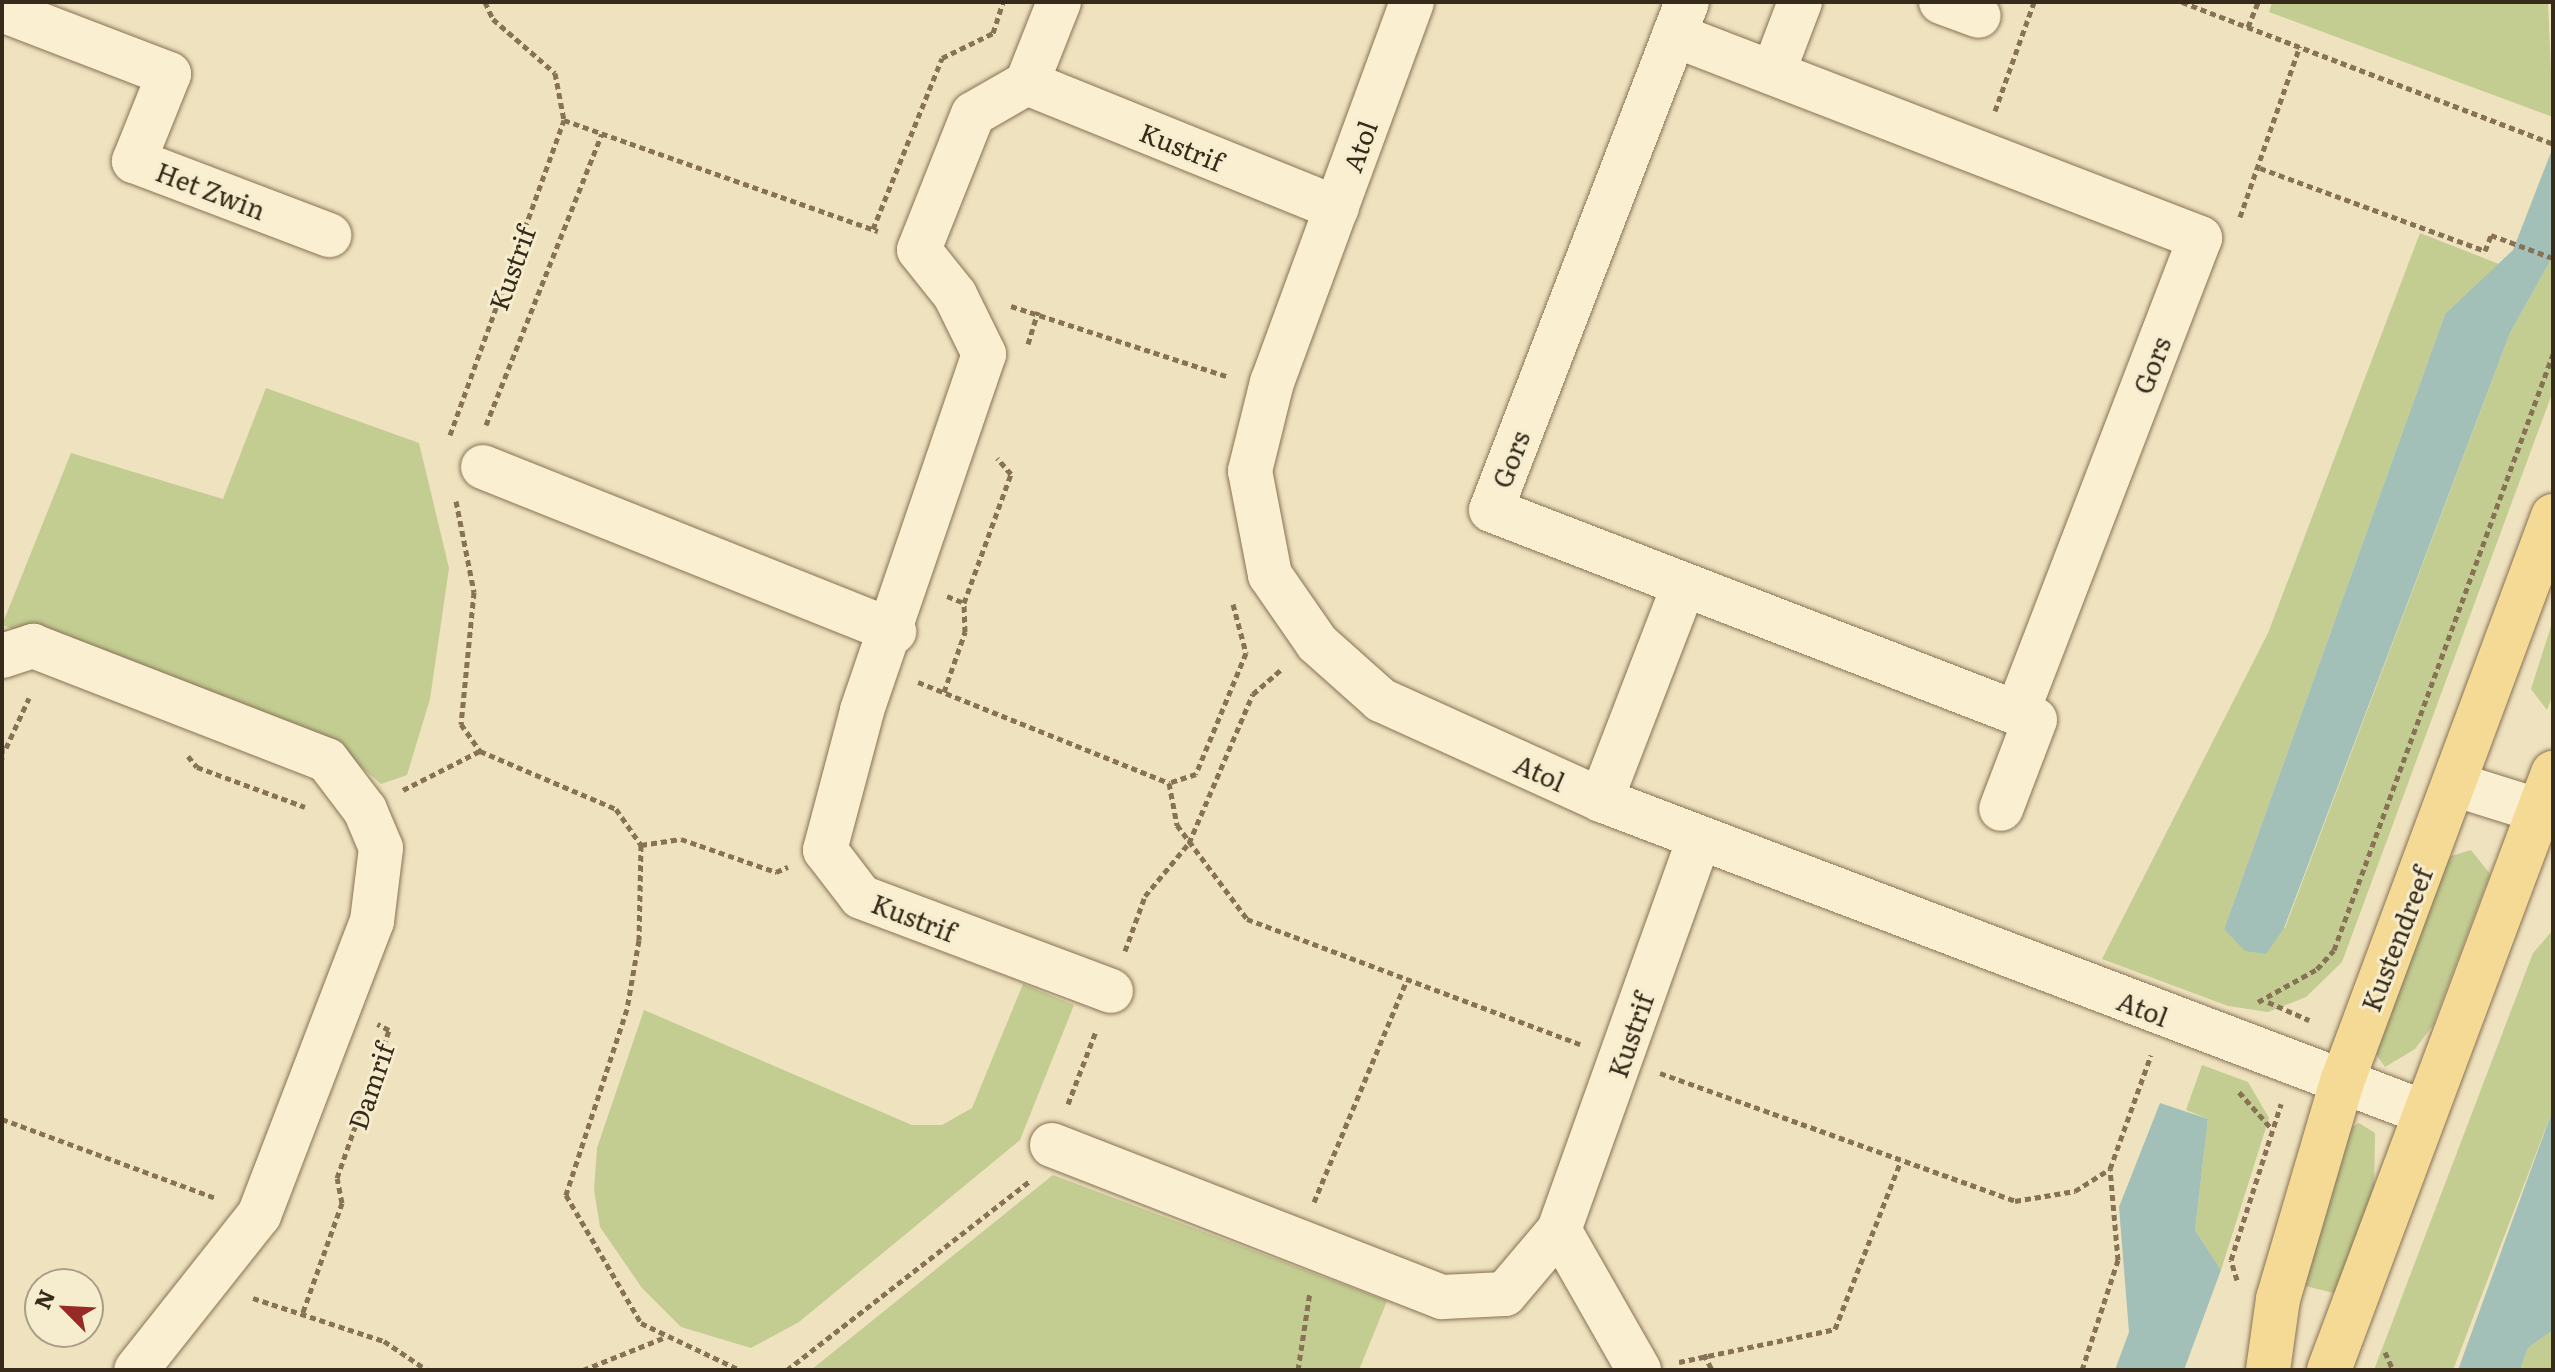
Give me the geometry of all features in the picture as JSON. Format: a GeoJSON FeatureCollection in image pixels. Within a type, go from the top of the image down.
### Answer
{"type":"FeatureCollection","features":[{"type":"Feature","properties":{"kind":"main road","name":"Kustendreef"},"geometry":{"type":"LineString","coordinates":[[2268,1370],[2278,1299],[2342,1082],[2553,516]]}},
{"type":"Feature","properties":{"kind":"main road"},"geometry":{"type":"LineString","coordinates":[[2329,1370],[2423,1112],[2548,799]]}},
{"type":"Feature","properties":{"kind":"street"},"geometry":{"type":"LineString","coordinates":[[825,850],[886,649],[984,354],[955,295],[919,250],[973,114],[1027,83],[1059,2]]}},
{"type":"Feature","properties":{"kind":"street","name":"Atol"},"geometry":{"type":"LineString","coordinates":[[1412,2],[1263,419],[1250,471],[1270,575],[1317,643],[1381,700],[1601,800],[2423,1112]]}},
{"type":"Feature","properties":{"kind":"street"},"geometry":{"type":"LineString","coordinates":[[1773,73],[1800,2]]}},
{"type":"Feature","properties":{"kind":"street"},"geometry":{"type":"LineString","coordinates":[[2,10],[56,16]]}},
{"type":"Feature","properties":{"kind":"street","name":"Het Zwin"},"geometry":{"type":"LineString","coordinates":[[56,16],[169,74],[134,161],[329,235]]}},
{"type":"Feature","properties":{"kind":"street","name":"Gors"},"geometry":{"type":"LineString","coordinates":[[1680,18],[1773,73],[2200,238],[2017,713],[1491,510],[1680,18]]}},
{"type":"Feature","properties":{"kind":"street","name":"Kustrif"},"geometry":{"type":"LineString","coordinates":[[1027,83],[1337,208]]}},
{"type":"Feature","properties":{"kind":"street"},"geometry":{"type":"LineString","coordinates":[[468,458],[886,649]]}},
{"type":"Feature","properties":{"kind":"street"},"geometry":{"type":"LineString","coordinates":[[1601,800],[1684,585]]}},
{"type":"Feature","properties":{"kind":"street"},"geometry":{"type":"LineString","coordinates":[[2,656],[33,646],[327,760],[365,810],[381,848],[372,921],[259,1215],[136,1370]]}},
{"type":"Feature","properties":{"kind":"street"},"geometry":{"type":"LineString","coordinates":[[2001,809],[2035,720],[2017,713]]}},
{"type":"Feature","properties":{"kind":"street"},"geometry":{"type":"LineString","coordinates":[[2454,784],[2548,799]]}},
{"type":"Feature","properties":{"kind":"street","name":"Kustrif"},"geometry":{"type":"LineString","coordinates":[[1052,1145],[1442,1297],[1505,1294],[1559,1230],[1699,839]]}},
{"type":"Feature","properties":{"kind":"street","name":"Kustrif"},"geometry":{"type":"LineString","coordinates":[[825,850],[861,897],[1111,991]]}},
{"type":"Feature","properties":{"kind":"street"},"geometry":{"type":"LineString","coordinates":[[1559,1230],[1654,1368]]}},
{"type":"Feature","properties":{"kind":"path"},"geometry":{"type":"LineString","coordinates":[[485,2],[493,19],[555,73],[564,120],[919,250]]}},
{"type":"Feature","properties":{"kind":"path"},"geometry":{"type":"LineString","coordinates":[[1980,153],[2034,2]]}},
{"type":"Feature","properties":{"kind":"path"},"geometry":{"type":"LineString","coordinates":[[2182,2],[2553,144]]}},
{"type":"Feature","properties":{"kind":"path"},"geometry":{"type":"LineString","coordinates":[[2248,27],[2258,2]]}},
{"type":"Feature","properties":{"kind":"path"},"geometry":{"type":"LineString","coordinates":[[2200,238],[2240,217],[2260,168],[2300,46]]}},
{"type":"Feature","properties":{"kind":"path","name":"Kustrif"},"geometry":{"type":"LineString","coordinates":[[468,458],[564,120]]}},
{"type":"Feature","properties":{"kind":"path","name":"Kustrif"},"geometry":{"type":"LineString","coordinates":[[468,458],[602,134]]}},
{"type":"Feature","properties":{"kind":"path"},"geometry":{"type":"LineString","coordinates":[[2260,168],[2485,251],[2491,235],[2553,258]]}},
{"type":"Feature","properties":{"kind":"path"},"geometry":{"type":"LineString","coordinates":[[955,295],[1038,311],[1237,380],[1263,419]]}},
{"type":"Feature","properties":{"kind":"path"},"geometry":{"type":"LineString","coordinates":[[1024,357],[1038,311]]}},
{"type":"Feature","properties":{"kind":"path","name":"Kustendreef"},"geometry":{"type":"LineString","coordinates":[[2263,1001],[2334,950],[2553,354]]}},
{"type":"Feature","properties":{"kind":"path"},"geometry":{"type":"LineString","coordinates":[[944,692],[965,632],[964,603],[1011,474],[996,463],[999,448]]}},
{"type":"Feature","properties":{"kind":"path"},"geometry":{"type":"LineString","coordinates":[[468,458],[474,592],[461,724],[480,751],[616,809],[641,845],[639,940],[627,1009],[566,1195],[626,1306],[664,1338],[740,1370]]}},
{"type":"Feature","properties":{"kind":"path"},"geometry":{"type":"LineString","coordinates":[[886,649],[944,692],[1169,783]]}},
{"type":"Feature","properties":{"kind":"path"},"geometry":{"type":"LineString","coordinates":[[2,747],[2,759]]}},
{"type":"Feature","properties":{"kind":"path"},"geometry":{"type":"LineString","coordinates":[[641,845],[681,839],[776,872],[825,850]]}},
{"type":"Feature","properties":{"kind":"path"},"geometry":{"type":"LineString","coordinates":[[1298,1370],[1310,1246],[1406,982]]}},
{"type":"Feature","properties":{"kind":"path","name":"Damrif"},"geometry":{"type":"LineString","coordinates":[[303,1312],[342,1203],[337,1178],[389,1030],[375,1023],[380,1008]]}},
{"type":"Feature","properties":{"kind":"path"},"geometry":{"type":"LineString","coordinates":[[2082,1370],[2118,1260],[2110,1169],[2166,1017]]}},
{"type":"Feature","properties":{"kind":"path"},"geometry":{"type":"LineString","coordinates":[[2,1119],[259,1215]]}},
{"type":"Feature","properties":{"kind":"path"},"geometry":{"type":"LineString","coordinates":[[1654,1368],[1704,1354],[1835,1329],[1901,1161]]}},
{"type":"Feature","properties":{"kind":"path"},"geometry":{"type":"LineString","coordinates":[[255,1296],[384,1341],[427,1370]]}},
{"type":"Feature","properties":{"kind":"path"},"geometry":{"type":"LineString","coordinates":[[583,1370],[664,1338]]}},
{"type":"Feature","properties":{"kind":"path"},"geometry":{"type":"LineString","coordinates":[[1704,1354],[1712,1370]]}},
{"type":"Feature","properties":{"kind":"green space"},"geometry":{"type":"Polygon","coordinates":[[[2272,2],[2548,2],[2553,117],[2269,12],[2272,2]]]}},
{"type":"Feature","properties":{"kind":"green space"},"geometry":{"type":"Polygon","coordinates":[[[2420,233],[2499,264],[2445,314],[2224,929],[2285,928],[2510,333],[2553,256],[2553,391],[2342,962],[2306,997],[2268,1012],[2228,1006],[2102,959],[2268,633],[2420,233]]]}},
{"type":"Feature","properties":{"kind":"green space"},"geometry":{"type":"Polygon","coordinates":[[[266,388],[419,443],[449,568],[430,699],[407,775],[381,784],[337,746],[2,625],[71,453],[223,499],[266,388]]]}},
{"type":"Feature","properties":{"kind":"green space"},"geometry":{"type":"Polygon","coordinates":[[[2553,620],[2553,695],[2547,710],[2531,689],[2553,620]]]}},
{"type":"Feature","properties":{"kind":"green space"},"geometry":{"type":"Polygon","coordinates":[[[2471,850],[2490,874],[2433,1025],[2415,1049],[2385,1067],[2372,1049],[2437,880],[2451,856],[2471,850]]]}},
{"type":"Feature","properties":{"kind":"green space"},"geometry":{"type":"Polygon","coordinates":[[[2553,930],[2553,1109],[2453,1370],[2374,1370],[2533,953],[2553,930]]]}},
{"type":"Feature","properties":{"kind":"green space"},"geometry":{"type":"Polygon","coordinates":[[[1023,984],[1074,1005],[1020,1140],[799,1322],[751,1348],[681,1327],[642,1288],[600,1227],[594,1190],[597,1148],[644,1010],[912,1125],[942,1125],[972,1108],[1023,984]]]}},
{"type":"Feature","properties":{"kind":"green space"},"geometry":{"type":"Polygon","coordinates":[[[2202,1065],[2248,1082],[2269,1118],[2221,1270],[2195,1230],[2208,1119],[2186,1110],[2202,1065]]]}},
{"type":"Feature","properties":{"kind":"green space"},"geometry":{"type":"Polygon","coordinates":[[[2359,1123],[2375,1133],[2374,1198],[2338,1294],[2297,1284],[2338,1135],[2359,1123]]]}},
{"type":"Feature","properties":{"kind":"green space"},"geometry":{"type":"Polygon","coordinates":[[[1053,1175],[1387,1301],[1359,1370],[811,1370],[1053,1175]]]}},
{"type":"Feature","properties":{"kind":"green space"},"geometry":{"type":"Polygon","coordinates":[[[2553,1330],[2553,1370],[2520,1370],[2528,1348],[2553,1330]]]}},
{"type":"Feature","properties":{"kind":"water"},"geometry":{"type":"Polygon","coordinates":[[[2553,147],[2553,256],[2510,333],[2284,928],[2266,954],[2245,951],[2224,929],[2445,314],[2513,250],[2553,147]]]}},
{"type":"Feature","properties":{"kind":"water"},"geometry":{"type":"Polygon","coordinates":[[[2160,1103],[2208,1119],[2195,1230],[2221,1270],[2184,1370],[2115,1370],[2129,1332],[2119,1207],[2160,1103]]]}},
{"type":"Feature","properties":{"kind":"water"},"geometry":{"type":"Polygon","coordinates":[[[2553,1109],[2553,1330],[2528,1348],[2520,1370],[2458,1370],[2553,1109]]]}}]}
